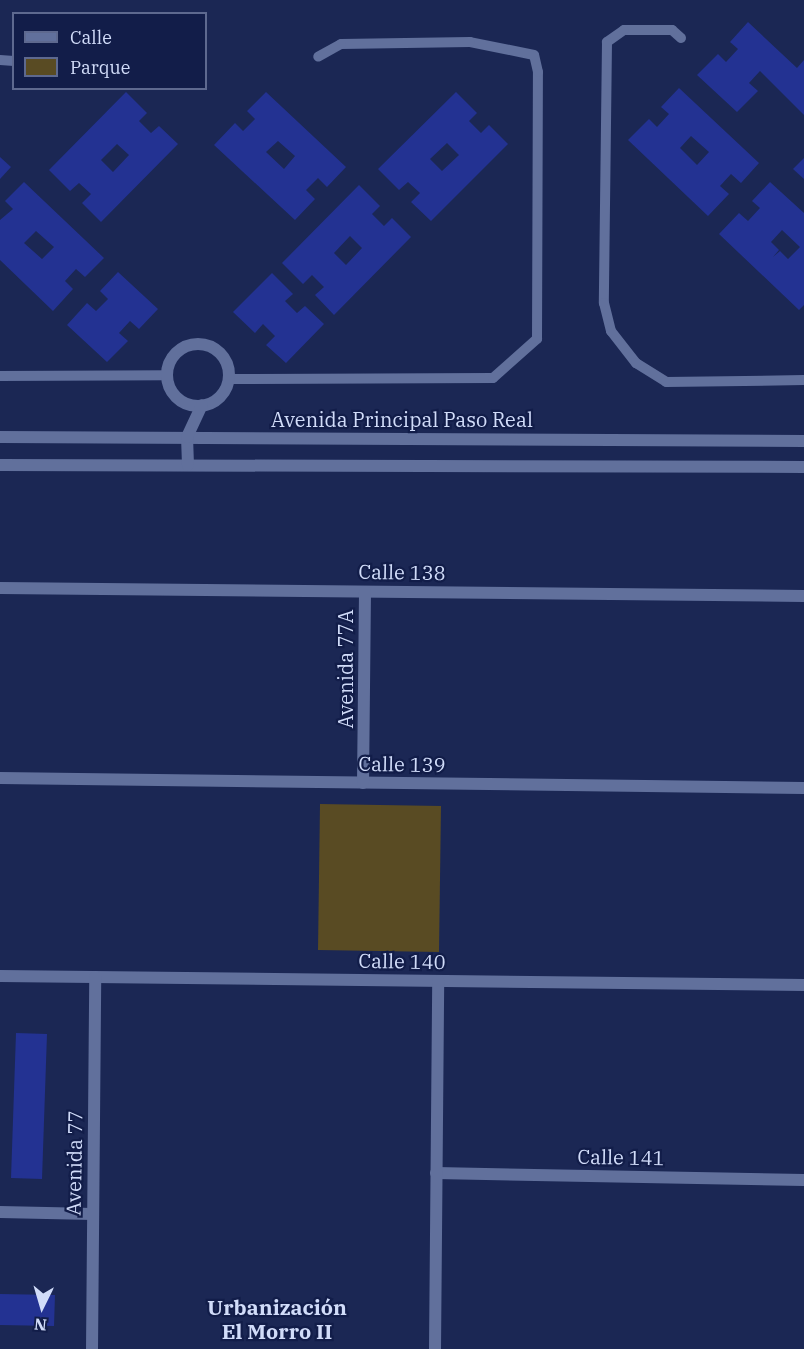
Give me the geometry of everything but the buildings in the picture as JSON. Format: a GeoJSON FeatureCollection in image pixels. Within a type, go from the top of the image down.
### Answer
{"type":"FeatureCollection","features":[{"type":"Feature","properties":{"kind":"street"},"geometry":{"type":"LineString","coordinates":[[202,344],[219,352],[229,369],[229,379],[220,397],[202,405],[191,405],[174,394],[167,375],[169,364],[182,348],[202,344]]}},
{"type":"Feature","properties":{"kind":"street"},"geometry":{"type":"LineString","coordinates":[[188,465],[188,437],[202,405]]}},
{"type":"Feature","properties":{"kind":"street","name":"Avenida Principal Paso Real"},"geometry":{"type":"LineString","coordinates":[[0,437],[804,441]]}},
{"type":"Feature","properties":{"kind":"street"},"geometry":{"type":"LineString","coordinates":[[0,465],[804,467]]}},
{"type":"Feature","properties":{"kind":"street","name":"Calle 138"},"geometry":{"type":"LineString","coordinates":[[0,588],[804,596]]}},
{"type":"Feature","properties":{"kind":"street","name":"Avenida 77A"},"geometry":{"type":"LineString","coordinates":[[363,783],[365,592]]}},
{"type":"Feature","properties":{"kind":"street","name":"Calle 139"},"geometry":{"type":"LineString","coordinates":[[0,778],[804,788]]}},
{"type":"Feature","properties":{"kind":"street","name":"Calle 140"},"geometry":{"type":"LineString","coordinates":[[0,976],[804,985]]}},
{"type":"Feature","properties":{"kind":"street","name":"Avenida 77"},"geometry":{"type":"LineString","coordinates":[[92,1349],[95,977]]}},
{"type":"Feature","properties":{"kind":"street"},"geometry":{"type":"LineString","coordinates":[[435,1349],[438,981]]}},
{"type":"Feature","properties":{"kind":"street","name":"Calle 141"},"geometry":{"type":"LineString","coordinates":[[436,1173],[804,1180]]}},
{"type":"Feature","properties":{"kind":"street"},"geometry":{"type":"LineString","coordinates":[[0,1212],[93,1214]]}},
{"type":"Feature","properties":{"kind":"lane"},"geometry":{"type":"LineString","coordinates":[[681,38],[672,30],[624,30],[607,42],[603,303],[611,331],[636,363],[666,382],[804,380]]}},
{"type":"Feature","properties":{"kind":"lane"},"geometry":{"type":"LineString","coordinates":[[229,379],[493,378],[537,339],[538,84],[534,55],[460,42],[341,44],[318,57]]}},
{"type":"Feature","properties":{"kind":"lane"},"geometry":{"type":"LineString","coordinates":[[0,376],[167,375]]}},
{"type":"Feature","properties":{"kind":"green space"},"geometry":{"type":"Polygon","coordinates":[[[320,804],[441,806],[439,952],[318,950],[320,804]]]}},
{"type":"Feature","properties":{"kind":"district","name":"Urbanización El Morro II"},"geometry":{"type":"Point","coordinates":[277,1319]}}]}
